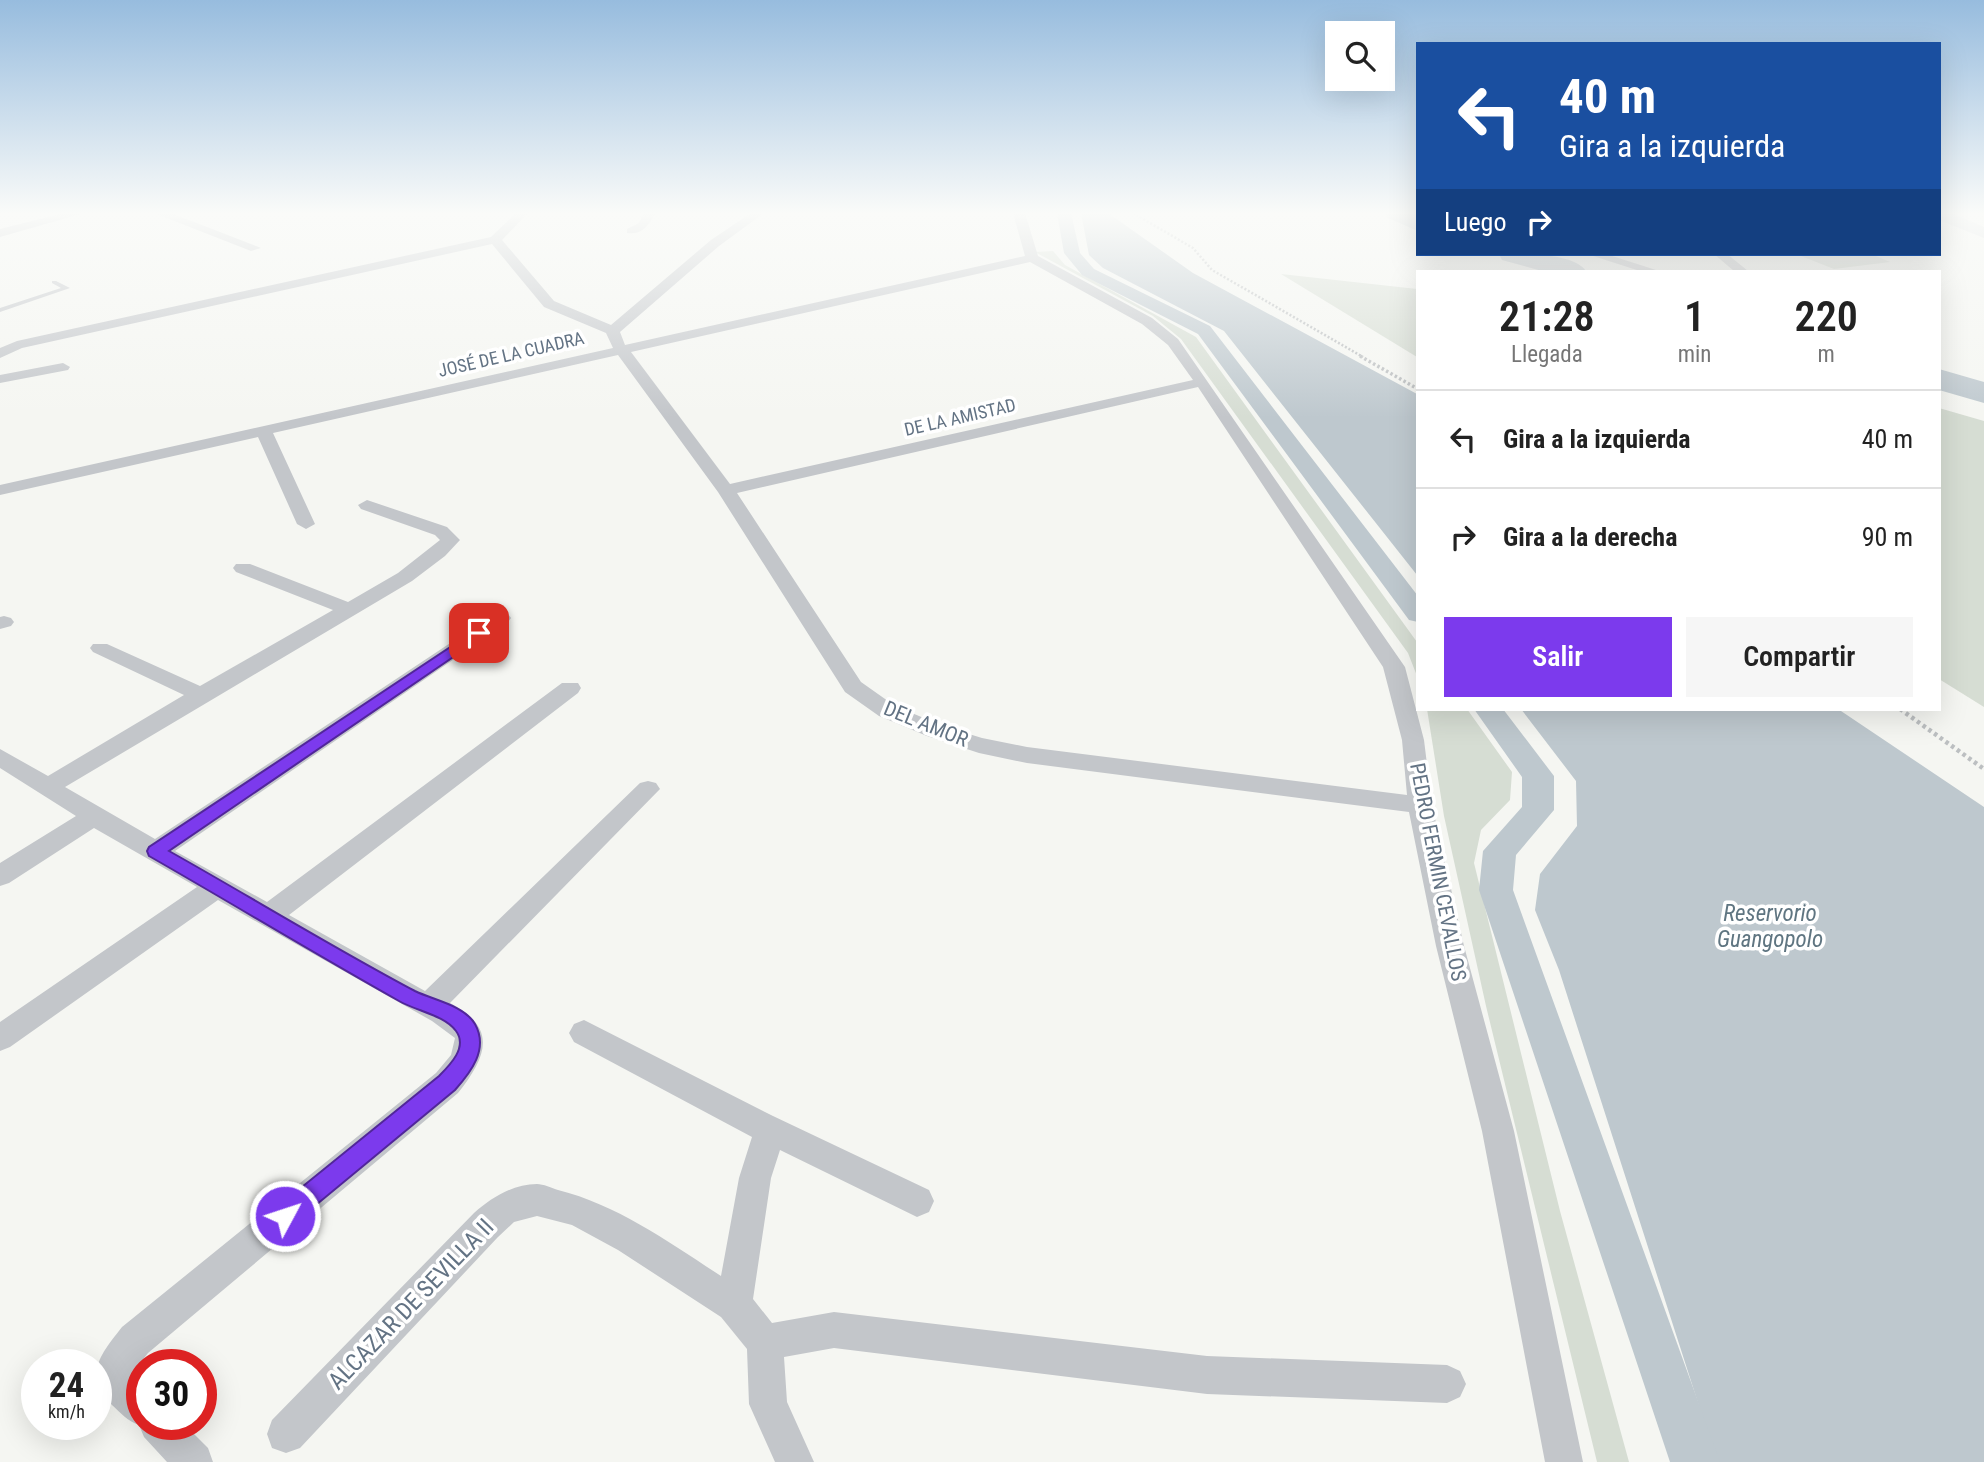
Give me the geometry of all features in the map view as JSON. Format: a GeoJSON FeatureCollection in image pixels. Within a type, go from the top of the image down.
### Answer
{"type":"FeatureCollection","features":[{"type":"Feature","properties":{"kind":"street"},"geometry":{"type":"LineString","coordinates":[[0,354],[12,340],[296,281]]}},
{"type":"Feature","properties":{"kind":"street"},"geometry":{"type":"LineString","coordinates":[[530,281],[549,304],[617,340],[676,281]]}},
{"type":"Feature","properties":{"kind":"street","name":"JOSÉ DE LA CUADRA"},"geometry":{"type":"LineString","coordinates":[[0,490],[60,471],[617,340],[906,281]]}},
{"type":"Feature","properties":{"kind":"street","name":"PEDRO FERMIN CEVALLOS"},"geometry":{"type":"LineString","coordinates":[[1078,281],[1147,321],[1172,342],[1202,382],[1394,667],[1413,740],[1420,805],[1450,946],[1498,1131],[1564,1462]]}},
{"type":"Feature","properties":{"kind":"street","name":"DEL AMOR"},"geometry":{"type":"LineString","coordinates":[[617,340],[726,490],[853,687],[887,711],[969,742],[1027,755],[1420,805]]}},
{"type":"Feature","properties":{"kind":"street"},"geometry":{"type":"LineString","coordinates":[[0,379],[63,367]]}},
{"type":"Feature","properties":{"kind":"street","name":"DE LA AMISTAD"},"geometry":{"type":"LineString","coordinates":[[726,490],[1202,382]]}},
{"type":"Feature","properties":{"kind":"street","name":"JOSÉ DE LA CUADRA"},"geometry":{"type":"LineString","coordinates":[[0,479],[60,471],[264,431],[349,405]]}},
{"type":"Feature","properties":{"kind":"street"},"geometry":{"type":"LineString","coordinates":[[264,431],[306,524]]}},
{"type":"Feature","properties":{"kind":"street"},"geometry":{"type":"LineString","coordinates":[[47,787],[200,694],[349,609],[442,550],[451,540],[441,531],[367,505]]}},
{"type":"Feature","properties":{"kind":"street"},"geometry":{"type":"LineString","coordinates":[[243,568],[349,609]]}},
{"type":"Feature","properties":{"kind":"street"},"geometry":{"type":"LineString","coordinates":[[156,851],[501,618]]}},
{"type":"Feature","properties":{"kind":"street"},"geometry":{"type":"LineString","coordinates":[[100,648],[200,694]]}},
{"type":"Feature","properties":{"kind":"street"},"geometry":{"type":"LineString","coordinates":[[268,916],[570,688]]}},
{"type":"Feature","properties":{"kind":"street"},"geometry":{"type":"LineString","coordinates":[[0,757],[94,816],[217,887],[428,1006],[457,1019],[466,1028],[470,1040],[468,1054],[460,1069],[447,1083],[135,1340],[128,1349]]}},
{"type":"Feature","properties":{"kind":"street"},"geometry":{"type":"LineString","coordinates":[[428,1006],[649,789]]}},
{"type":"Feature","properties":{"kind":"street"},"geometry":{"type":"LineString","coordinates":[[0,876],[94,816]]}},
{"type":"Feature","properties":{"kind":"street"},"geometry":{"type":"LineString","coordinates":[[0,1038],[217,887]]}},
{"type":"Feature","properties":{"kind":"street"},"geometry":{"type":"LineString","coordinates":[[584,1033],[770,1130],[918,1200]]}},
{"type":"Feature","properties":{"kind":"street"},"geometry":{"type":"LineString","coordinates":[[734,1304],[755,1178],[770,1130]]}},
{"type":"Feature","properties":{"kind":"street","name":"ALCAZAR DE SEVILLA II"},"geometry":{"type":"LineString","coordinates":[[286,1434],[485,1225],[505,1208],[537,1200],[578,1211],[631,1238],[734,1304],[765,1342]]}},
{"type":"Feature","properties":{"kind":"street"},"geometry":{"type":"LineString","coordinates":[[795,1462],[768,1404],[765,1342],[834,1330],[1208,1376],[1447,1384]]}},
{"type":"Feature","properties":{"kind":"street"},"geometry":{"type":"LineString","coordinates":[[126,1351],[112,1378],[126,1392]]}},
{"type":"Feature","properties":{"kind":"street"},"geometry":{"type":"LineString","coordinates":[[173,1440],[194,1462]]}},
{"type":"Feature","properties":{"kind":"lane"},"geometry":{"type":"LineString","coordinates":[[0,310],[67,288],[54,282]]}},
{"type":"Feature","properties":{"kind":"path"},"geometry":{"type":"LineString","coordinates":[[1231,281],[1416,388]]}},
{"type":"Feature","properties":{"kind":"path"},"geometry":{"type":"LineString","coordinates":[[1903,711],[1984,768]]}},
{"type":"Feature","properties":{"kind":"shaded area"},"geometry":{"type":"Polygon","coordinates":[[[1089,281],[1095,281],[1196,337],[1416,641],[1416,673],[1408,653],[1181,339],[1153,316],[1089,281]]]}},
{"type":"Feature","properties":{"kind":"shaded area"},"geometry":{"type":"Polygon","coordinates":[[[1293,281],[1347,281],[1416,289],[1416,356],[1293,281]]]}},
{"type":"Feature","properties":{"kind":"shaded area"},"geometry":{"type":"Polygon","coordinates":[[[1941,409],[1984,421],[1984,707],[1941,680],[1941,409]]]}},
{"type":"Feature","properties":{"kind":"shaded area"},"geometry":{"type":"Polygon","coordinates":[[[1427,711],[1468,711],[1512,772],[1510,800],[1481,830],[1474,863],[1560,1211],[1629,1462],[1597,1462],[1486,1006],[1444,816],[1427,711]]]}},
{"type":"Feature","properties":{"kind":"water"},"geometry":{"type":"Polygon","coordinates":[[[1128,281],[1208,281],[1416,393],[1416,574],[1224,331],[1128,281]]]}},
{"type":"Feature","properties":{"kind":"water","name":"Reservorio Guangopolo"},"geometry":{"type":"Polygon","coordinates":[[[1523,711],[1841,711],[1984,807],[1984,1462],[1717,1462],[1559,970],[1535,910],[1540,874],[1577,826],[1576,781],[1523,711]]]}},
{"type":"Feature","properties":{"kind":"waterway"},"geometry":{"type":"LineString","coordinates":[[1106,281],[1204,330],[1416,611]]}},
{"type":"Feature","properties":{"kind":"waterway"},"geometry":{"type":"LineString","coordinates":[[1941,380],[1984,393]]}},
{"type":"Feature","properties":{"kind":"waterway"},"geometry":{"type":"LineString","coordinates":[[1489,711],[1538,776],[1538,810],[1500,851],[1496,890],[1695,1462]]}},
{"type":"Feature","properties":{"kind":"route"},"geometry":{"type":"LineString","coordinates":[[285,1216],[447,1083],[460,1069],[468,1054],[470,1040],[466,1028],[457,1019],[410,998],[156,851],[218,812],[479,633]]}}]}
